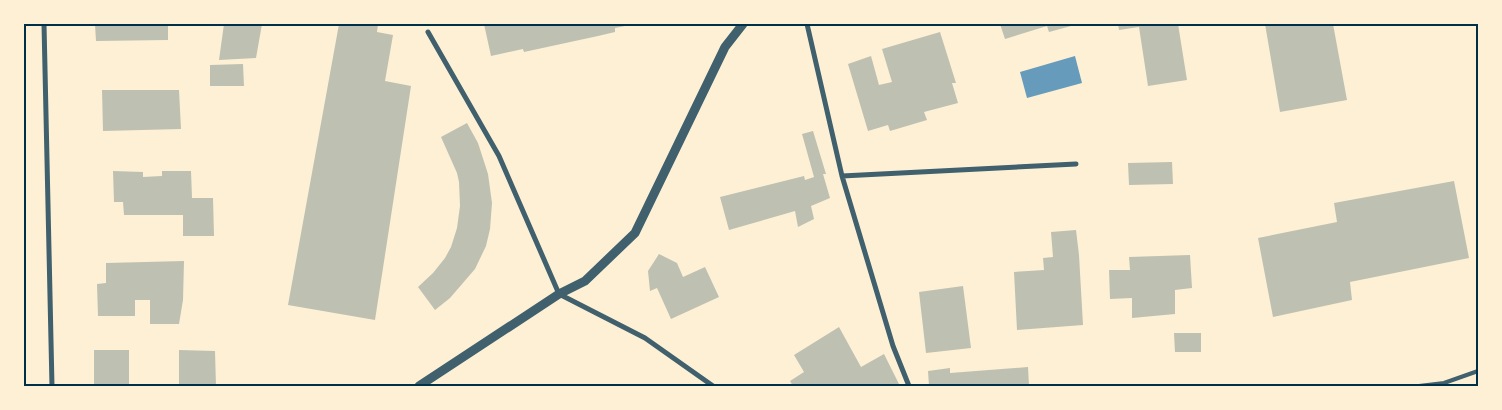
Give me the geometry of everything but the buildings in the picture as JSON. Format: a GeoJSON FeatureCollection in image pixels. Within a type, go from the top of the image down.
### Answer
{"type":"FeatureCollection","features":[{"type":"Feature","properties":{"kind":"street"},"geometry":{"type":"LineString","coordinates":[[44,24],[52,386]]}},
{"type":"Feature","properties":{"kind":"street"},"geometry":{"type":"LineString","coordinates":[[419,386],[559,294],[585,281],[635,233],[725,47],[743,24]]}},
{"type":"Feature","properties":{"kind":"street"},"geometry":{"type":"LineString","coordinates":[[807,24],[842,176],[893,346],[909,386]]}},
{"type":"Feature","properties":{"kind":"street"},"geometry":{"type":"LineString","coordinates":[[428,32],[499,156],[559,294],[645,338],[713,386]]}},
{"type":"Feature","properties":{"kind":"street"},"geometry":{"type":"LineString","coordinates":[[842,176],[1076,164]]}},
{"type":"Feature","properties":{"kind":"lane"},"geometry":{"type":"LineString","coordinates":[[1419,386],[1444,383],[1478,371]]}},
{"type":"Feature","properties":{"kind":"water"},"geometry":{"type":"Polygon","coordinates":[[[1075,56],[1082,83],[1027,98],[1020,72],[1075,56]]]}}]}
